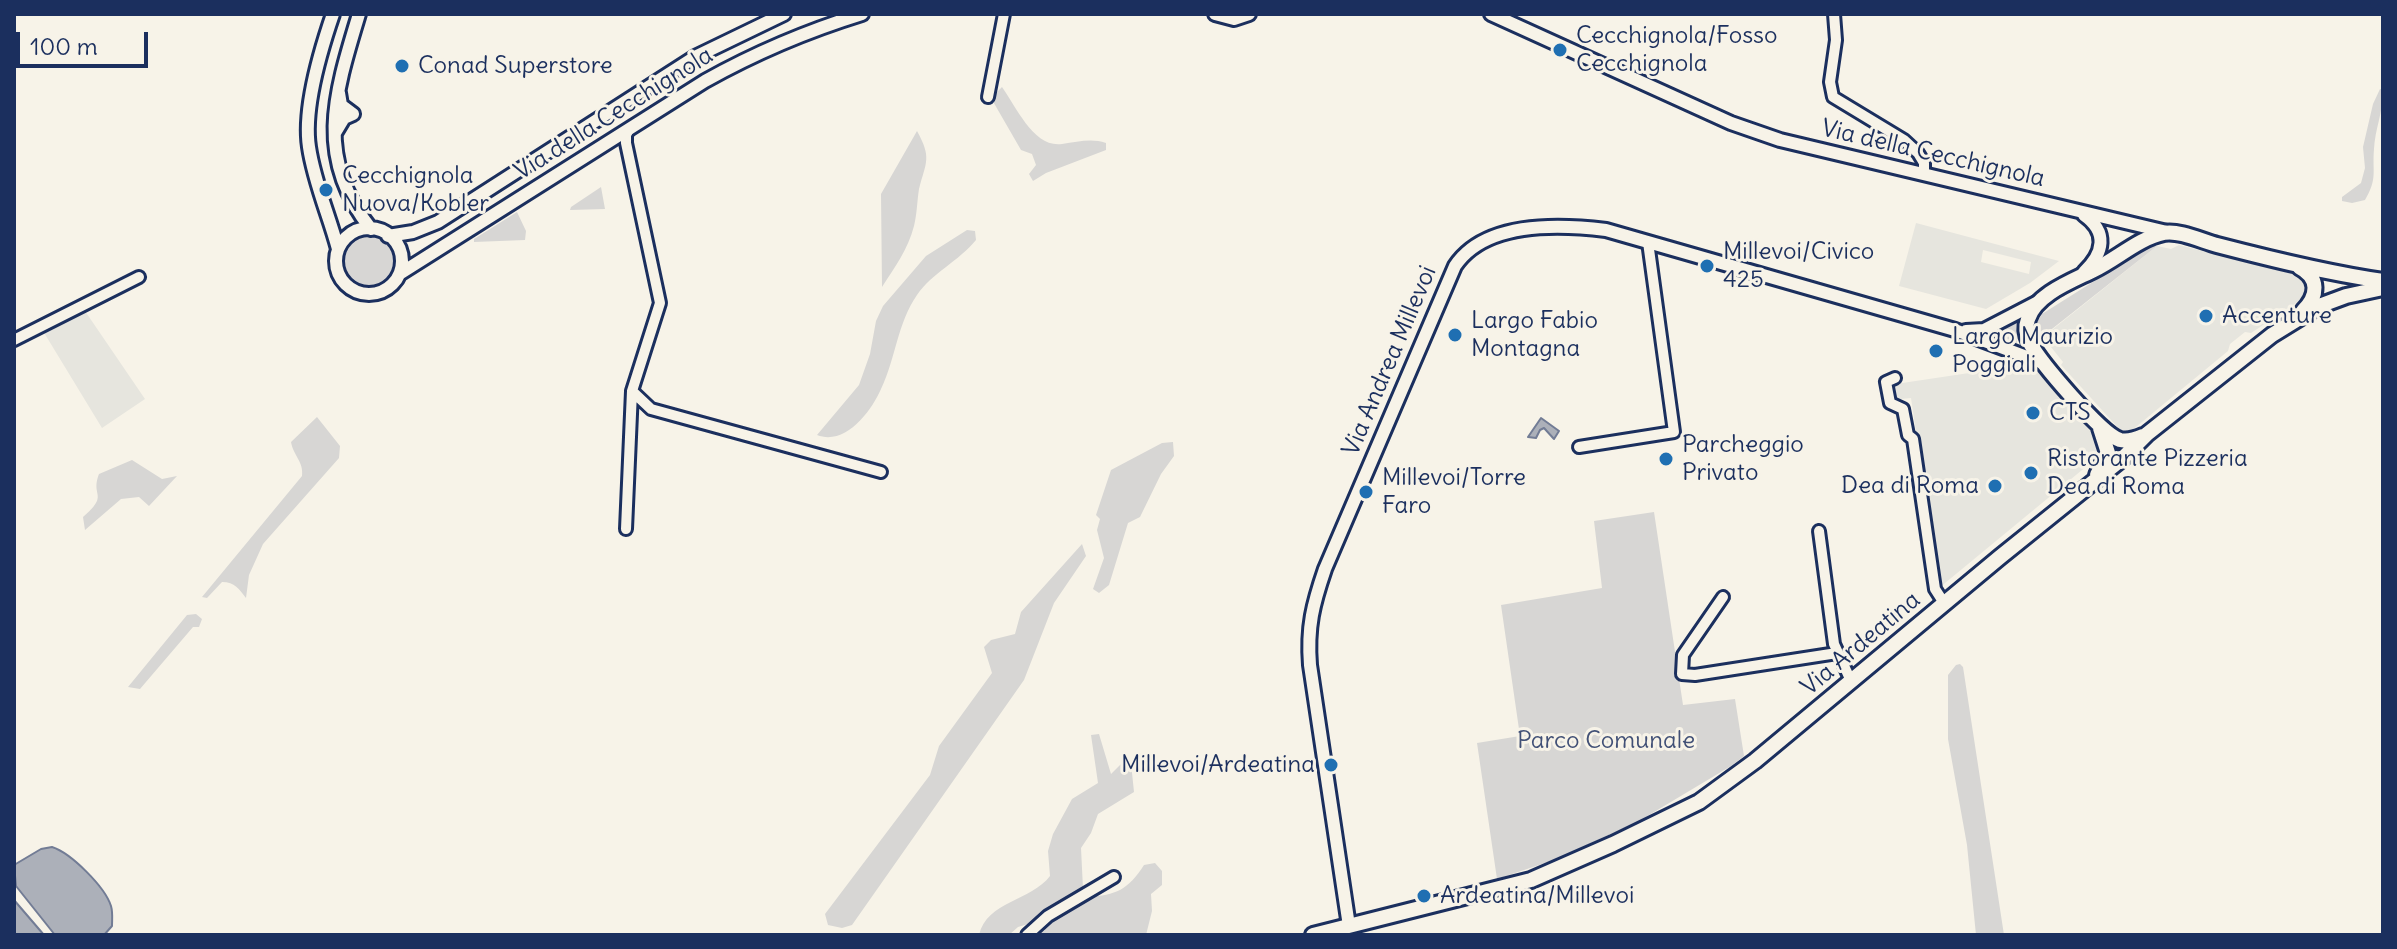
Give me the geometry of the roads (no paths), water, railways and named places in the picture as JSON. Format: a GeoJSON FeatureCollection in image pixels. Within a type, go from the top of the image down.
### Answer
{"type":"FeatureCollection","features":[{"type":"Feature","properties":{"kind":"main road","name":"Via della Cecchignola"},"geometry":{"type":"LineString","coordinates":[[2167,232],[2292,263],[2383,281]]}},
{"type":"Feature","properties":{"kind":"main road"},"geometry":{"type":"LineString","coordinates":[[2046,365],[2030,343],[2026,331],[2027,321],[2036,303],[2146,240],[2167,232]]}},
{"type":"Feature","properties":{"kind":"main road"},"geometry":{"type":"LineString","coordinates":[[2292,263],[2311,275],[2315,288],[2312,301],[2297,317]]}},
{"type":"Feature","properties":{"kind":"main road","name":"Via Ardeatina"},"geometry":{"type":"LineString","coordinates":[[1313,935],[1531,880],[1694,804],[1733,779],[2136,447],[2147,434],[2297,317],[2335,300],[2383,288]]}},
{"type":"Feature","properties":{"kind":"main road","name":"Via Andrea Millevoi"},"geometry":{"type":"LineString","coordinates":[[2046,365],[2100,428]]}},
{"type":"Feature","properties":{"kind":"main road"},"geometry":{"type":"LineString","coordinates":[[2100,428],[2124,441],[2147,434]]}},
{"type":"Feature","properties":{"kind":"main road"},"geometry":{"type":"LineString","coordinates":[[2094,480],[2108,455],[2107,443],[2100,428]]}},
{"type":"Feature","properties":{"kind":"street"},"geometry":{"type":"LineString","coordinates":[[359,14],[355,31],[360,47],[346,61],[334,117],[334,142],[354,209],[371,229]]}},
{"type":"Feature","properties":{"kind":"street","name":"Via della Cecchignola"},"geometry":{"type":"LineString","coordinates":[[388,236],[413,232],[438,222],[683,65],[784,14]]}},
{"type":"Feature","properties":{"kind":"street","name":"Via della Cecchignola"},"geometry":{"type":"LineString","coordinates":[[401,273],[746,58],[818,28],[862,14]]}},
{"type":"Feature","properties":{"kind":"street"},"geometry":{"type":"LineString","coordinates":[[988,97],[1004,14]]}},
{"type":"Feature","properties":{"kind":"street"},"geometry":{"type":"LineString","coordinates":[[1215,14],[1234,19],[1249,14]]}},
{"type":"Feature","properties":{"kind":"street","name":"Via della Cecchignola"},"geometry":{"type":"LineString","coordinates":[[1491,14],[1731,123],[1780,140],[2167,232]]}},
{"type":"Feature","properties":{"kind":"street"},"geometry":{"type":"LineString","coordinates":[[1834,14],[1836,40],[1830,82],[1833,97],[1910,145],[1924,163],[1924,174]]}},
{"type":"Feature","properties":{"kind":"street"},"geometry":{"type":"LineString","coordinates":[[332,15],[312,95],[308,127],[313,167],[338,249],[338,273],[349,288],[357,292],[381,292],[401,273],[398,247],[388,236],[371,229],[347,236],[338,249]]}},
{"type":"Feature","properties":{"kind":"street"},"geometry":{"type":"LineString","coordinates":[[626,529],[632,391],[660,303],[630,163],[626,135],[633,126]]}},
{"type":"Feature","properties":{"kind":"street"},"geometry":{"type":"LineString","coordinates":[[605,144],[614,142],[620,146],[630,163]]}},
{"type":"Feature","properties":{"kind":"street"},"geometry":{"type":"LineString","coordinates":[[2074,210],[2095,224],[2101,239],[2098,256],[2079,277]]}},
{"type":"Feature","properties":{"kind":"street","name":"Via Andrea Millevoi"},"geometry":{"type":"LineString","coordinates":[[1349,926],[1310,665],[1308,631],[1311,612],[1325,569],[1455,266],[1463,256],[1478,244],[1522,231],[1568,226],[1606,230],[1955,330],[2046,365]]}},
{"type":"Feature","properties":{"kind":"street"},"geometry":{"type":"LineString","coordinates":[[1579,447],[1674,432],[1648,242]]}},
{"type":"Feature","properties":{"kind":"street"},"geometry":{"type":"LineString","coordinates":[[14,340],[139,277]]}},
{"type":"Feature","properties":{"kind":"street"},"geometry":{"type":"LineString","coordinates":[[1955,330],[1984,330],[2036,303]]}},
{"type":"Feature","properties":{"kind":"street"},"geometry":{"type":"LineString","coordinates":[[1895,378],[1886,382],[1887,395],[1890,403],[1903,409],[1908,435],[1913,439],[1935,593],[1944,603]]}},
{"type":"Feature","properties":{"kind":"street"},"geometry":{"type":"LineString","coordinates":[[632,391],[651,409],[881,472]]}},
{"type":"Feature","properties":{"kind":"street"},"geometry":{"type":"LineString","coordinates":[[1819,531],[1837,653],[1851,681]]}},
{"type":"Feature","properties":{"kind":"street"},"geometry":{"type":"LineString","coordinates":[[1723,597],[1683,655],[1682,674],[1695,675],[1837,653]]}},
{"type":"Feature","properties":{"kind":"street"},"geometry":{"type":"LineString","coordinates":[[1027,935],[1048,916],[1114,877]]}},
{"type":"Feature","properties":{"kind":"place","name":"Cecchignola/Fosso Cecchignola"},"geometry":{"type":"Point","coordinates":[1560,50]}},
{"type":"Feature","properties":{"kind":"place","name":"Conad Superstore"},"geometry":{"type":"Point","coordinates":[402,66]}},
{"type":"Feature","properties":{"kind":"place","name":"Cecchignola Nuova/Kobler"},"geometry":{"type":"Point","coordinates":[326,190]}},
{"type":"Feature","properties":{"kind":"place","name":"Millevoi/Civico 425"},"geometry":{"type":"Point","coordinates":[1707,266]}},
{"type":"Feature","properties":{"kind":"place","name":"Accenture"},"geometry":{"type":"Point","coordinates":[2206,316]}},
{"type":"Feature","properties":{"kind":"place","name":"Largo Fabio Montagna"},"geometry":{"type":"Point","coordinates":[1455,335]}},
{"type":"Feature","properties":{"kind":"place","name":"Largo Maurizio Poggiali"},"geometry":{"type":"Point","coordinates":[1936,351]}},
{"type":"Feature","properties":{"kind":"place","name":"CTS"},"geometry":{"type":"Point","coordinates":[2033,413]}},
{"type":"Feature","properties":{"kind":"place","name":"Parcheggio Privato"},"geometry":{"type":"Point","coordinates":[1666,459]}},
{"type":"Feature","properties":{"kind":"place","name":"Ristorante Pizzeria Dea di Roma"},"geometry":{"type":"Point","coordinates":[2031,473]}},
{"type":"Feature","properties":{"kind":"place","name":"Dea di Roma"},"geometry":{"type":"Point","coordinates":[1995,486]}},
{"type":"Feature","properties":{"kind":"place","name":"Millevoi/Torre Faro"},"geometry":{"type":"Point","coordinates":[1366,492]}},
{"type":"Feature","properties":{"kind":"place","name":"Millevoi/Ardeatina"},"geometry":{"type":"Point","coordinates":[1331,765]}},
{"type":"Feature","properties":{"kind":"place","name":"Ardeatina/Millevoi"},"geometry":{"type":"Point","coordinates":[1424,896]}},
{"type":"Feature","properties":{"kind":"park label","name":"Parco Comunale"},"geometry":{"type":"Point","coordinates":[1606,741]}}]}
